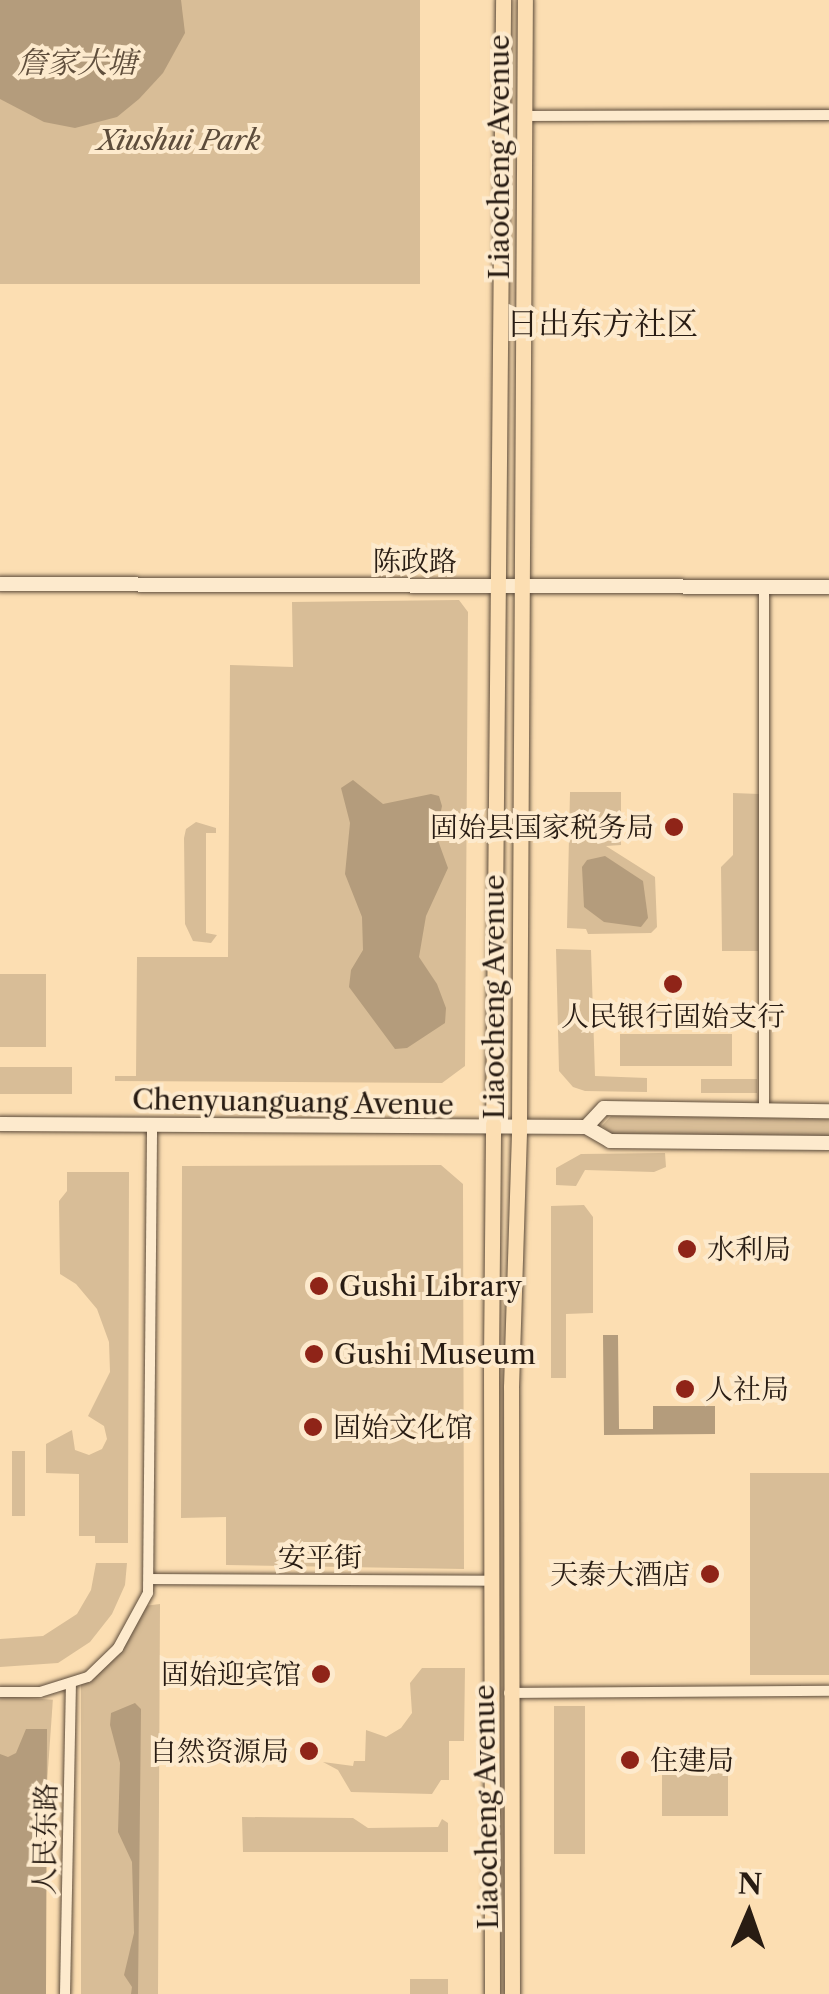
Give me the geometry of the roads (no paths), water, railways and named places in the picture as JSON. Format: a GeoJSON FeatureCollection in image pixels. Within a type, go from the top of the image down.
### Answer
{"type":"FeatureCollection","features":[{"type":"Feature","properties":{"kind":"main road","name":"Liaocheng Avenue"},"geometry":{"type":"LineString","coordinates":[[492,1994],[490,1581],[502,0]]}},
{"type":"Feature","properties":{"kind":"main road","name":"Liaocheng Avenue"},"geometry":{"type":"LineString","coordinates":[[512,1994],[510,1388],[518,1128],[525,0]]}},
{"type":"Feature","properties":{"kind":"main road","name":"陈政路"},"geometry":{"type":"LineString","coordinates":[[0,584],[829,587]]}},
{"type":"Feature","properties":{"kind":"main road","name":"Chenyuanguang Avenue"},"geometry":{"type":"LineString","coordinates":[[586,1127],[604,1108],[829,1111]]}},
{"type":"Feature","properties":{"kind":"main road","name":"Chenyuanguang Avenue"},"geometry":{"type":"LineString","coordinates":[[0,1124],[586,1127],[610,1141],[829,1143]]}},
{"type":"Feature","properties":{"kind":"street"},"geometry":{"type":"LineString","coordinates":[[525,116],[829,115]]}},
{"type":"Feature","properties":{"kind":"street"},"geometry":{"type":"LineString","coordinates":[[764,587],[764,1110]]}},
{"type":"Feature","properties":{"kind":"street"},"geometry":{"type":"LineString","coordinates":[[0,1692],[40,1692],[71,1686],[88,1677],[118,1648],[144,1606],[150,1579],[152,1124]]}},
{"type":"Feature","properties":{"kind":"street","name":"安平街"},"geometry":{"type":"LineString","coordinates":[[150,1579],[490,1581]]}},
{"type":"Feature","properties":{"kind":"street","name":"人民东路"},"geometry":{"type":"LineString","coordinates":[[66,1994],[71,1686]]}},
{"type":"Feature","properties":{"kind":"street"},"geometry":{"type":"LineString","coordinates":[[510,1693],[829,1691]]}},
{"type":"Feature","properties":{"kind":"water","name":"詹家大塘"},"geometry":{"type":"Polygon","coordinates":[[[0,0],[181,0],[185,33],[163,73],[139,99],[117,117],[75,128],[44,122],[0,99],[0,0]]]}},
{"type":"Feature","properties":{"kind":"water"},"geometry":{"type":"Polygon","coordinates":[[[353,780],[383,804],[431,794],[439,796],[442,806],[436,835],[448,868],[426,916],[419,957],[437,984],[446,1008],[445,1023],[407,1048],[395,1049],[349,987],[351,970],[363,950],[362,917],[345,874],[350,823],[341,788],[353,780]]]}},
{"type":"Feature","properties":{"kind":"water"},"geometry":{"type":"Polygon","coordinates":[[[605,856],[643,881],[648,918],[641,927],[604,922],[584,907],[582,867],[587,860],[605,856]]]}},
{"type":"Feature","properties":{"kind":"water"},"geometry":{"type":"Polygon","coordinates":[[[603,1335],[618,1335],[619,1429],[653,1429],[653,1406],[715,1406],[715,1434],[604,1435],[603,1335]]]}},
{"type":"Feature","properties":{"kind":"water"},"geometry":{"type":"Polygon","coordinates":[[[135,1703],[141,1709],[138,1994],[131,1994],[132,1987],[124,1975],[134,1933],[132,1862],[118,1832],[120,1763],[110,1725],[111,1713],[135,1703]]]}},
{"type":"Feature","properties":{"kind":"water"},"geometry":{"type":"Polygon","coordinates":[[[26,1729],[47,1729],[46,1994],[0,1994],[0,1754],[8,1757],[16,1753],[26,1729]]]}},
{"type":"Feature","properties":{"kind":"place","name":"固始县国家税务局"},"geometry":{"type":"Point","coordinates":[674,827]}},
{"type":"Feature","properties":{"kind":"place","name":"人民银行固始支行"},"geometry":{"type":"Point","coordinates":[673,984]}},
{"type":"Feature","properties":{"kind":"place","name":"水利局"},"geometry":{"type":"Point","coordinates":[687,1249]}},
{"type":"Feature","properties":{"kind":"place","name":"Gushi Library"},"geometry":{"type":"Point","coordinates":[319,1286]}},
{"type":"Feature","properties":{"kind":"place","name":"Gushi Museum"},"geometry":{"type":"Point","coordinates":[314,1354]}},
{"type":"Feature","properties":{"kind":"place","name":"人社局"},"geometry":{"type":"Point","coordinates":[685,1389]}},
{"type":"Feature","properties":{"kind":"place","name":"固始文化馆"},"geometry":{"type":"Point","coordinates":[313,1427]}},
{"type":"Feature","properties":{"kind":"place","name":"天泰大酒店"},"geometry":{"type":"Point","coordinates":[710,1574]}},
{"type":"Feature","properties":{"kind":"place","name":"固始迎宾馆"},"geometry":{"type":"Point","coordinates":[321,1674]}},
{"type":"Feature","properties":{"kind":"place","name":"自然资源局"},"geometry":{"type":"Point","coordinates":[309,1751]}},
{"type":"Feature","properties":{"kind":"place","name":"住建局"},"geometry":{"type":"Point","coordinates":[630,1760]}},
{"type":"Feature","properties":{"kind":"district","name":"日出东方社区"},"geometry":{"type":"Point","coordinates":[602,324]}},
{"type":"Feature","properties":{"kind":"park label","name":"Xiushui Park"},"geometry":{"type":"Point","coordinates":[179,140]}}]}
